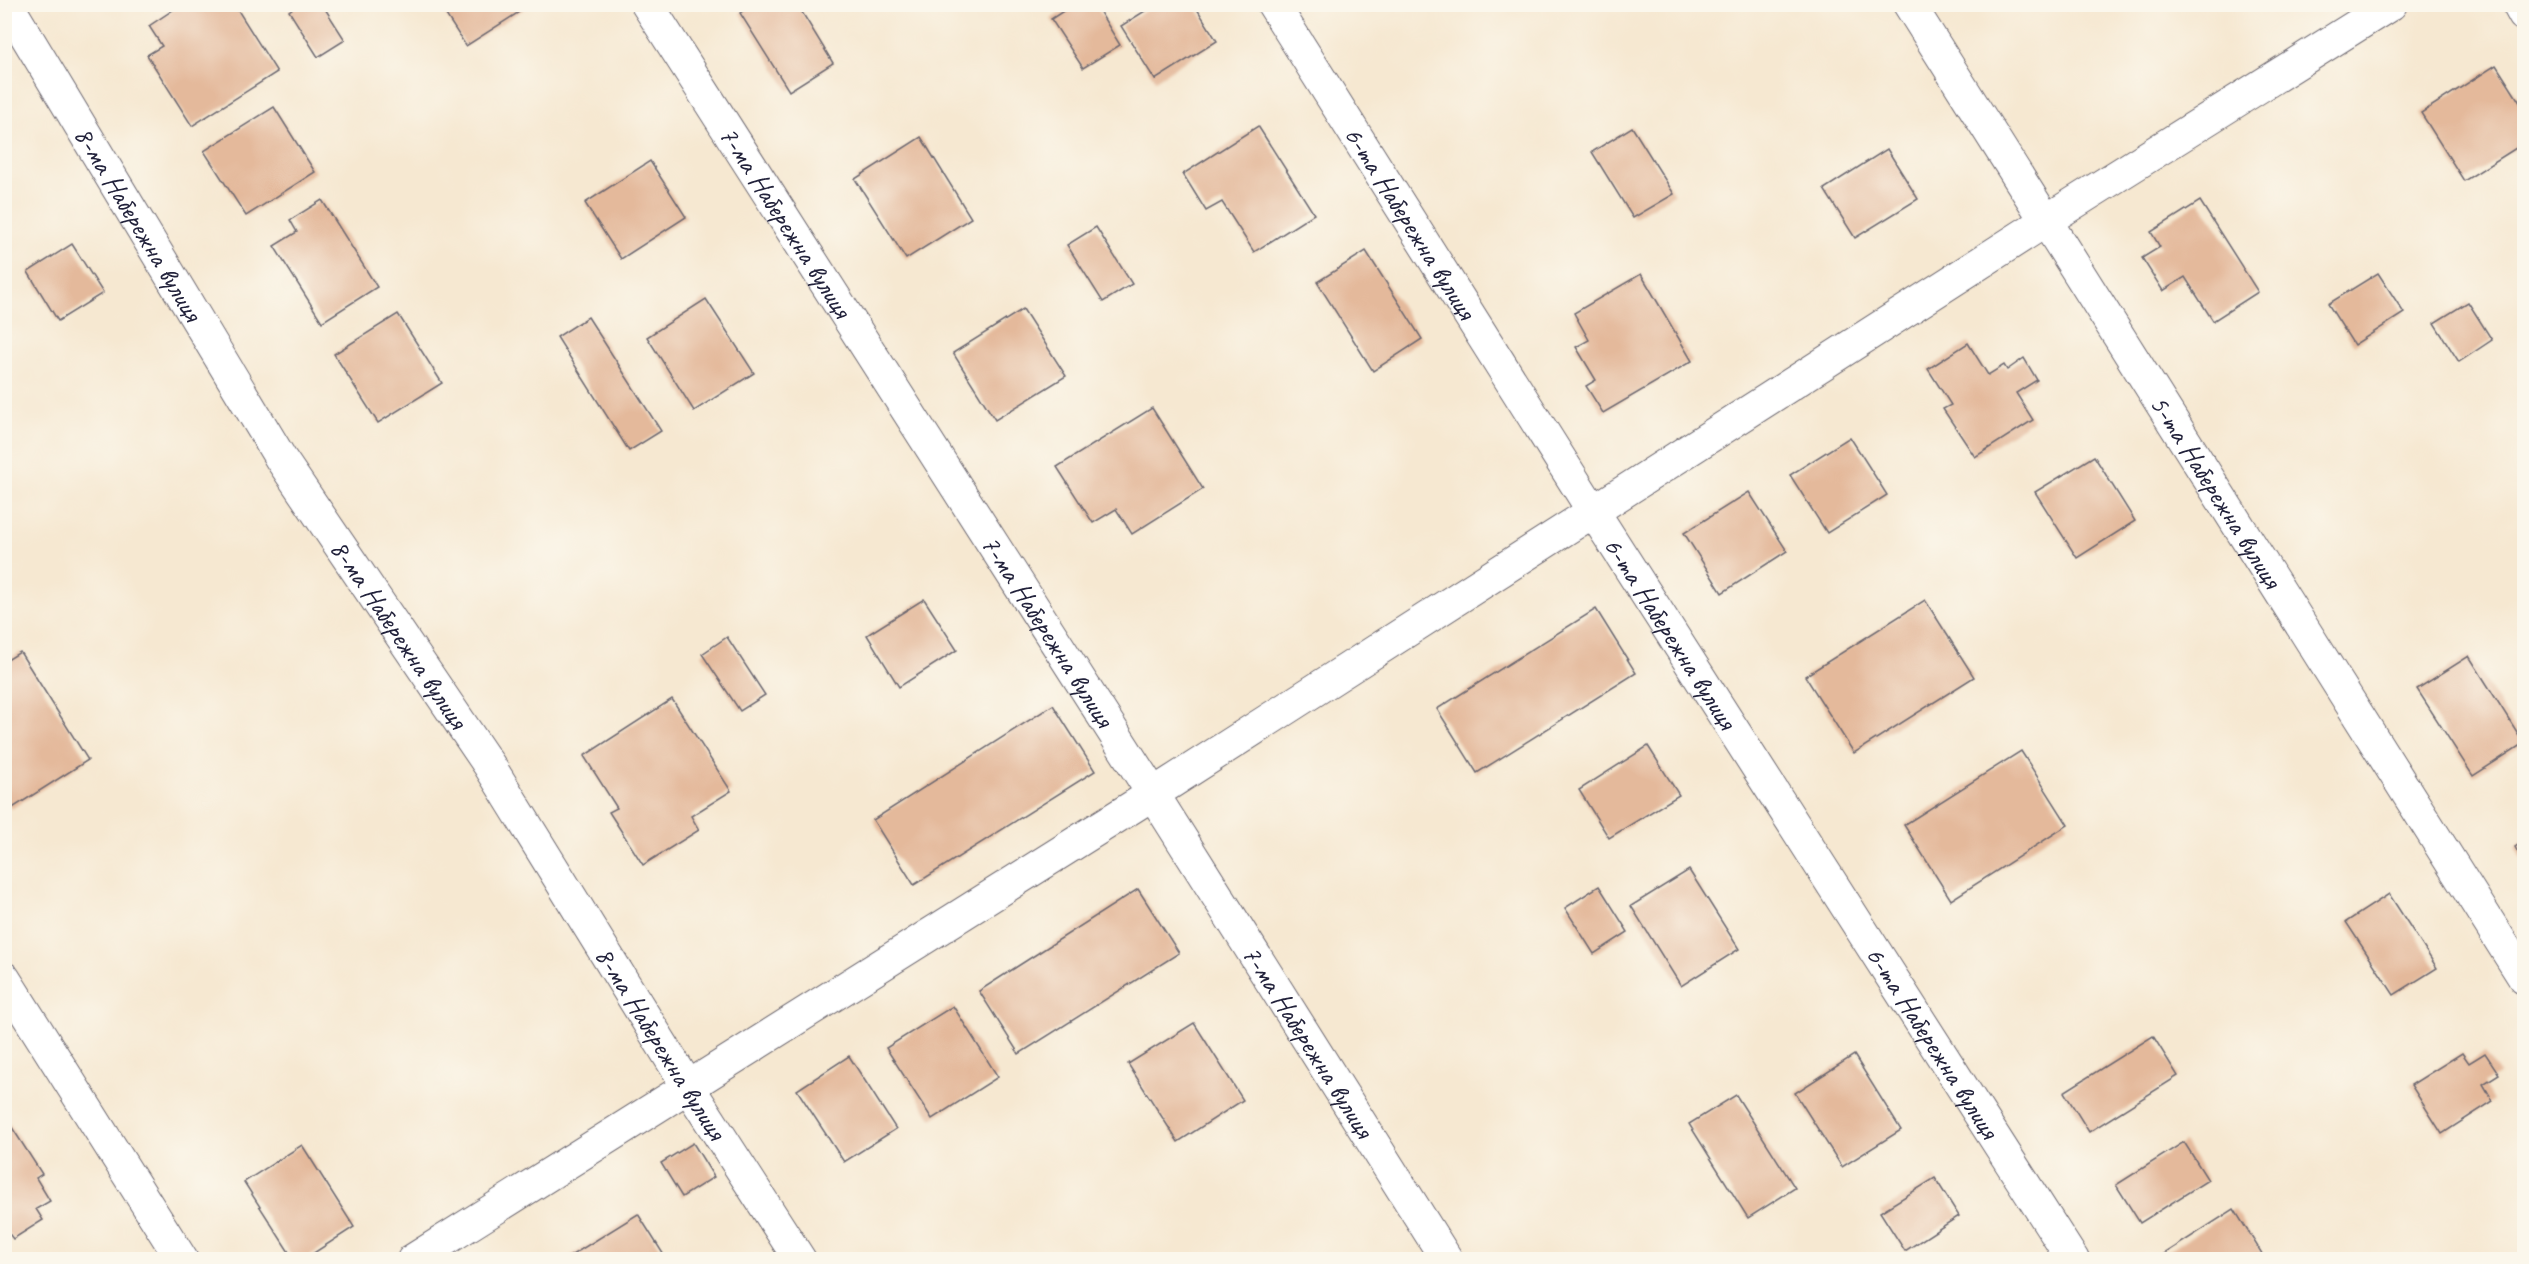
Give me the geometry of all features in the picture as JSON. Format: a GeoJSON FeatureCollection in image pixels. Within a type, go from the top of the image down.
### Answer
{"type":"FeatureCollection","features":[{"type":"Feature","properties":{"kind":"street","name":"8-ма Набережна вулиця"},"geometry":{"type":"LineString","coordinates":[[7,4],[281,459],[489,765],[687,1085],[800,1260]]}},
{"type":"Feature","properties":{"kind":"street","name":"7-ма Набережна вулиця"},"geometry":{"type":"LineString","coordinates":[[647,4],[1153,794],[1447,1260]]}},
{"type":"Feature","properties":{"kind":"street","name":"6-та Набережна вулиця"},"geometry":{"type":"LineString","coordinates":[[1273,4],[1593,511],[2073,1260]]}},
{"type":"Feature","properties":{"kind":"street","name":"5-та Набережна вулиця"},"geometry":{"type":"LineString","coordinates":[[1910,4],[2524,978]]}},
{"type":"Feature","properties":{"kind":"street"},"geometry":{"type":"LineString","coordinates":[[413,1260],[687,1085],[1153,794],[2047,220],[2391,4]]}},
{"type":"Feature","properties":{"kind":"street"},"geometry":{"type":"LineString","coordinates":[[2518,4],[2524,15]]}},
{"type":"Feature","properties":{"kind":"street"},"geometry":{"type":"LineString","coordinates":[[4,978],[182,1260]]}},
{"type":"Feature","properties":{"kind":"building"},"geometry":{"type":"Polygon","coordinates":[[[182,4],[234,4],[277,72],[192,126],[147,55],[162,46],[149,26],[182,4]]]}},
{"type":"Feature","properties":{"kind":"building"},"geometry":{"type":"Polygon","coordinates":[[[299,4],[322,4],[345,40],[318,57],[289,11],[299,4]]]}},
{"type":"Feature","properties":{"kind":"building"},"geometry":{"type":"Polygon","coordinates":[[[439,4],[526,4],[527,7],[466,46],[439,4]]]}},
{"type":"Feature","properties":{"kind":"building"},"geometry":{"type":"Polygon","coordinates":[[[753,4],[797,4],[833,63],[789,91],[740,13],[753,4]]]}},
{"type":"Feature","properties":{"kind":"building"},"geometry":{"type":"Polygon","coordinates":[[[1074,4],[1095,4],[1120,45],[1083,68],[1051,19],[1074,4]]]}},
{"type":"Feature","properties":{"kind":"building"},"geometry":{"type":"Polygon","coordinates":[[[1156,4],[1194,4],[1217,41],[1155,80],[1121,26],[1156,4]]]}},
{"type":"Feature","properties":{"kind":"building"},"geometry":{"type":"Polygon","coordinates":[[[2496,65],[2524,109],[2524,143],[2464,181],[2421,113],[2496,65]]]}},
{"type":"Feature","properties":{"kind":"building"},"geometry":{"type":"Polygon","coordinates":[[[274,107],[315,172],[246,216],[204,151],[274,107]]]}},
{"type":"Feature","properties":{"kind":"building"},"geometry":{"type":"Polygon","coordinates":[[[1258,126],[1314,214],[1254,252],[1222,202],[1206,211],[1183,174],[1258,126]]]}},
{"type":"Feature","properties":{"kind":"building"},"geometry":{"type":"Polygon","coordinates":[[[1632,127],[1674,194],[1633,218],[1592,152],[1632,127]]]}},
{"type":"Feature","properties":{"kind":"building"},"geometry":{"type":"Polygon","coordinates":[[[921,137],[971,218],[906,259],[855,179],[921,137]]]}},
{"type":"Feature","properties":{"kind":"building"},"geometry":{"type":"Polygon","coordinates":[[[1887,149],[1918,199],[1855,238],[1824,189],[1887,149]]]}},
{"type":"Feature","properties":{"kind":"building"},"geometry":{"type":"Polygon","coordinates":[[[650,161],[686,217],[621,259],[585,203],[650,161]]]}},
{"type":"Feature","properties":{"kind":"building"},"geometry":{"type":"Polygon","coordinates":[[[322,200],[377,287],[322,322],[274,246],[297,232],[290,220],[322,200]]]}},
{"type":"Feature","properties":{"kind":"building"},"geometry":{"type":"Polygon","coordinates":[[[2200,201],[2258,292],[2213,321],[2185,277],[2163,291],[2142,258],[2160,247],[2151,232],[2200,201]]]}},
{"type":"Feature","properties":{"kind":"building"},"geometry":{"type":"Polygon","coordinates":[[[1096,227],[1132,284],[1103,302],[1067,245],[1096,227]]]}},
{"type":"Feature","properties":{"kind":"building"},"geometry":{"type":"Polygon","coordinates":[[[72,244],[103,293],[58,321],[28,272],[72,244]]]}},
{"type":"Feature","properties":{"kind":"building"},"geometry":{"type":"Polygon","coordinates":[[[1366,251],[1422,339],[1373,371],[1317,282],[1366,251]]]}},
{"type":"Feature","properties":{"kind":"building"},"geometry":{"type":"Polygon","coordinates":[[[2378,273],[2404,313],[2354,345],[2328,304],[2378,273]]]}},
{"type":"Feature","properties":{"kind":"building"},"geometry":{"type":"Polygon","coordinates":[[[1641,274],[1692,361],[1603,413],[1586,386],[1596,380],[1576,347],[1589,340],[1574,313],[1641,274]]]}},
{"type":"Feature","properties":{"kind":"building"},"geometry":{"type":"Polygon","coordinates":[[[706,299],[754,373],[694,411],[647,337],[706,299]]]}},
{"type":"Feature","properties":{"kind":"building"},"geometry":{"type":"Polygon","coordinates":[[[2468,302],[2492,340],[2459,362],[2434,323],[2468,302]]]}},
{"type":"Feature","properties":{"kind":"building"},"geometry":{"type":"Polygon","coordinates":[[[1023,309],[1066,376],[995,420],[953,353],[1023,309]]]}},
{"type":"Feature","properties":{"kind":"building"},"geometry":{"type":"Polygon","coordinates":[[[398,314],[442,383],[378,423],[334,354],[398,314]]]}},
{"type":"Feature","properties":{"kind":"building"},"geometry":{"type":"Polygon","coordinates":[[[588,317],[661,431],[629,451],[557,337],[588,317]]]}},
{"type":"Feature","properties":{"kind":"building"},"geometry":{"type":"Polygon","coordinates":[[[1968,343],[1988,375],[2004,365],[2007,370],[2024,358],[2037,380],[2016,393],[2033,420],[1975,457],[1943,409],[1951,405],[1928,369],[1968,343]]]}},
{"type":"Feature","properties":{"kind":"building"},"geometry":{"type":"Polygon","coordinates":[[[1152,408],[1203,489],[1132,534],[1116,509],[1093,523],[1057,467],[1152,408]]]}},
{"type":"Feature","properties":{"kind":"building"},"geometry":{"type":"Polygon","coordinates":[[[1850,437],[1887,495],[1827,533],[1790,475],[1850,437]]]}},
{"type":"Feature","properties":{"kind":"building"},"geometry":{"type":"Polygon","coordinates":[[[2094,456],[2135,521],[2077,558],[2035,492],[2094,456]]]}},
{"type":"Feature","properties":{"kind":"building"},"geometry":{"type":"Polygon","coordinates":[[[1749,492],[1787,551],[1722,593],[1684,533],[1749,492]]]}},
{"type":"Feature","properties":{"kind":"building"},"geometry":{"type":"Polygon","coordinates":[[[924,599],[957,650],[899,687],[867,635],[924,599]]]}},
{"type":"Feature","properties":{"kind":"building"},"geometry":{"type":"Polygon","coordinates":[[[1925,600],[1974,677],[1854,753],[1805,676],[1925,600]]]}},
{"type":"Feature","properties":{"kind":"building"},"geometry":{"type":"Polygon","coordinates":[[[1596,609],[1636,673],[1477,773],[1437,709],[1596,609]]]}},
{"type":"Feature","properties":{"kind":"building"},"geometry":{"type":"Polygon","coordinates":[[[727,637],[765,695],[740,711],[702,654],[727,637]]]}},
{"type":"Feature","properties":{"kind":"building"},"geometry":{"type":"Polygon","coordinates":[[[20,652],[88,760],[11,809],[4,798],[4,662],[20,652]]]}},
{"type":"Feature","properties":{"kind":"building"},"geometry":{"type":"Polygon","coordinates":[[[2469,656],[2524,743],[2473,776],[2417,689],[2469,656]]]}},
{"type":"Feature","properties":{"kind":"building"},"geometry":{"type":"Polygon","coordinates":[[[672,699],[731,791],[691,816],[699,830],[643,865],[609,812],[617,808],[584,756],[672,699]]]}},
{"type":"Feature","properties":{"kind":"building"},"geometry":{"type":"Polygon","coordinates":[[[1053,705],[1095,771],[914,885],[873,820],[1053,705]]]}},
{"type":"Feature","properties":{"kind":"building"},"geometry":{"type":"Polygon","coordinates":[[[1648,746],[1679,795],[1609,838],[1579,790],[1648,746]]]}},
{"type":"Feature","properties":{"kind":"building"},"geometry":{"type":"Polygon","coordinates":[[[2021,751],[2068,825],[1951,900],[1904,825],[2021,751]]]}},
{"type":"Feature","properties":{"kind":"building"},"geometry":{"type":"Polygon","coordinates":[[[2524,841],[2524,863],[2515,847],[2524,841]]]}},
{"type":"Feature","properties":{"kind":"building"},"geometry":{"type":"Polygon","coordinates":[[[1689,870],[1739,949],[1681,986],[1631,906],[1689,870]]]}},
{"type":"Feature","properties":{"kind":"building"},"geometry":{"type":"Polygon","coordinates":[[[1599,886],[1628,932],[1594,954],[1565,908],[1599,886]]]}},
{"type":"Feature","properties":{"kind":"building"},"geometry":{"type":"Polygon","coordinates":[[[1138,889],[1179,953],[1019,1054],[979,991],[1138,889]]]}},
{"type":"Feature","properties":{"kind":"building"},"geometry":{"type":"Polygon","coordinates":[[[2389,894],[2437,968],[2394,995],[2346,922],[2389,894]]]}},
{"type":"Feature","properties":{"kind":"building"},"geometry":{"type":"Polygon","coordinates":[[[953,1006],[998,1077],[932,1119],[886,1048],[953,1006]]]}},
{"type":"Feature","properties":{"kind":"building"},"geometry":{"type":"Polygon","coordinates":[[[1194,1023],[1243,1100],[1178,1142],[1128,1064],[1194,1023]]]}},
{"type":"Feature","properties":{"kind":"building"},"geometry":{"type":"Polygon","coordinates":[[[2153,1036],[2178,1076],[2089,1132],[2064,1092],[2153,1036]]]}},
{"type":"Feature","properties":{"kind":"building"},"geometry":{"type":"Polygon","coordinates":[[[2462,1053],[2469,1063],[2485,1053],[2499,1074],[2483,1084],[2493,1101],[2442,1134],[2411,1085],[2462,1053]]]}},
{"type":"Feature","properties":{"kind":"building"},"geometry":{"type":"Polygon","coordinates":[[[1854,1055],[1901,1130],[1842,1167],[1795,1093],[1854,1055]]]}},
{"type":"Feature","properties":{"kind":"building"},"geometry":{"type":"Polygon","coordinates":[[[849,1056],[896,1129],[844,1162],[797,1090],[849,1056]]]}},
{"type":"Feature","properties":{"kind":"building"},"geometry":{"type":"Polygon","coordinates":[[[1736,1095],[1795,1188],[1748,1218],[1689,1124],[1736,1095]]]}},
{"type":"Feature","properties":{"kind":"building"},"geometry":{"type":"Polygon","coordinates":[[[4,1115],[42,1174],[36,1178],[50,1201],[36,1209],[43,1220],[13,1239],[7,1231],[4,1233],[4,1115]]]}},
{"type":"Feature","properties":{"kind":"building"},"geometry":{"type":"Polygon","coordinates":[[[2184,1142],[2208,1180],[2140,1223],[2116,1185],[2184,1142]]]}},
{"type":"Feature","properties":{"kind":"building"},"geometry":{"type":"Polygon","coordinates":[[[693,1143],[714,1177],[682,1197],[661,1163],[693,1143]]]}},
{"type":"Feature","properties":{"kind":"building"},"geometry":{"type":"Polygon","coordinates":[[[302,1145],[354,1227],[303,1260],[294,1260],[244,1182],[302,1145]]]}},
{"type":"Feature","properties":{"kind":"building"},"geometry":{"type":"Polygon","coordinates":[[[1935,1178],[1959,1216],[1905,1251],[1880,1212],[1935,1178]]]}},
{"type":"Feature","properties":{"kind":"building"},"geometry":{"type":"Polygon","coordinates":[[[2234,1209],[2266,1260],[2167,1260],[2164,1254],[2234,1209]]]}},
{"type":"Feature","properties":{"kind":"building"},"geometry":{"type":"Polygon","coordinates":[[[638,1214],[667,1260],[564,1260],[638,1214]]]}}]}
